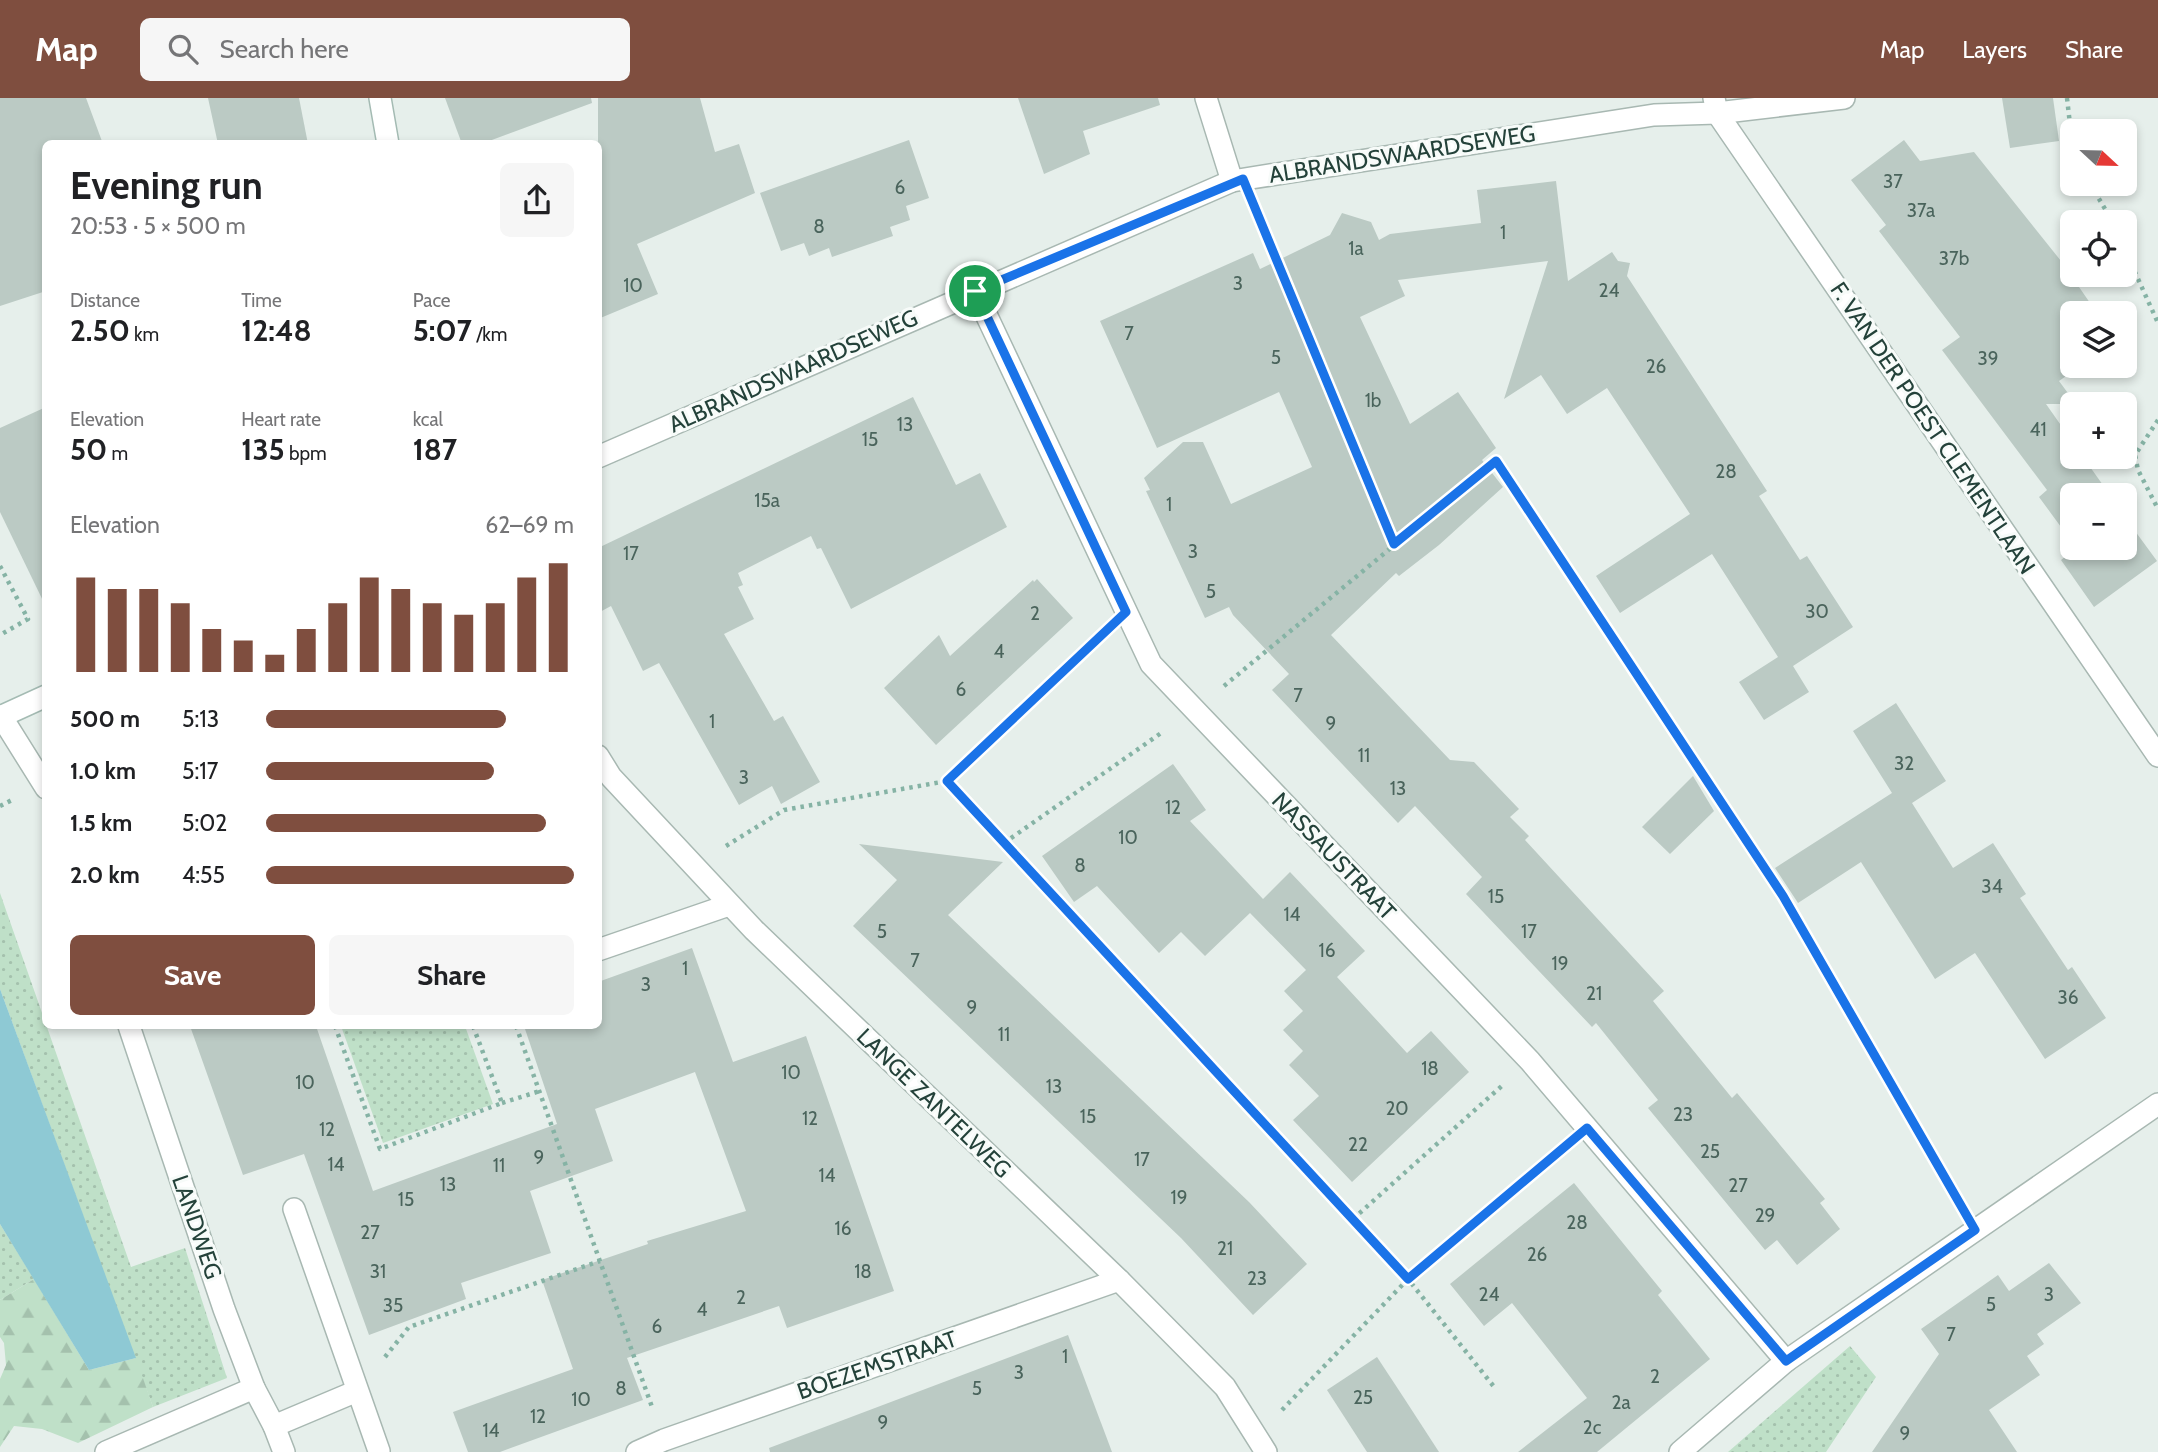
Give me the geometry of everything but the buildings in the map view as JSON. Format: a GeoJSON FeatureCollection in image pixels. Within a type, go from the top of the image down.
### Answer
{"type":"FeatureCollection","features":[{"type":"Feature","properties":{"kind":"street"},"geometry":{"type":"LineString","coordinates":[[380,98],[387,140]]}},
{"type":"Feature","properties":{"kind":"street"},"geometry":{"type":"LineString","coordinates":[[1206,98],[1237,180]]}},
{"type":"Feature","properties":{"kind":"street","name":"ALBRANDSWAARDSEWEG"},"geometry":{"type":"LineString","coordinates":[[602,455],[975,291],[1237,180],[1715,106],[1844,98]]}},
{"type":"Feature","properties":{"kind":"street","name":"F. VAN DER POEST CLEMENTLAAN"},"geometry":{"type":"LineString","coordinates":[[1715,106],[2158,756]]}},
{"type":"Feature","properties":{"kind":"street","name":"NASSAUSTRAAT"},"geometry":{"type":"LineString","coordinates":[[975,291],[1151,664],[1530,1061],[1786,1361]]}},
{"type":"Feature","properties":{"kind":"street"},"geometry":{"type":"LineString","coordinates":[[42,698],[1,717],[42,782]]}},
{"type":"Feature","properties":{"kind":"street","name":"LANGE ZANTELWEG"},"geometry":{"type":"LineString","coordinates":[[602,762],[611,777],[729,905],[1119,1280],[1225,1387],[1261,1444]]}},
{"type":"Feature","properties":{"kind":"street"},"geometry":{"type":"LineString","coordinates":[[602,949],[729,905]]}},
{"type":"Feature","properties":{"kind":"street","name":"LANDWEG"},"geometry":{"type":"LineString","coordinates":[[130,1029],[254,1388],[284,1452]]}},
{"type":"Feature","properties":{"kind":"street"},"geometry":{"type":"LineString","coordinates":[[1680,1452],[1786,1361],[2158,1104]]}},
{"type":"Feature","properties":{"kind":"street"},"geometry":{"type":"LineString","coordinates":[[294,1209],[379,1451]]}},
{"type":"Feature","properties":{"kind":"street","name":"BOEZEMSTRAAT"},"geometry":{"type":"LineString","coordinates":[[637,1452],[663,1440],[1119,1280]]}},
{"type":"Feature","properties":{"kind":"street"},"geometry":{"type":"LineString","coordinates":[[106,1452],[254,1388]]}},
{"type":"Feature","properties":{"kind":"street"},"geometry":{"type":"LineString","coordinates":[[274,1426],[358,1391]]}},
{"type":"Feature","properties":{"kind":"path"},"geometry":{"type":"LineString","coordinates":[[2067,98],[2069,119]]}},
{"type":"Feature","properties":{"kind":"path"},"geometry":{"type":"LineString","coordinates":[[1237,180],[1394,544]]}},
{"type":"Feature","properties":{"kind":"path"},"geometry":{"type":"LineString","coordinates":[[2137,277],[2158,323]]}},
{"type":"Feature","properties":{"kind":"path"},"geometry":{"type":"LineString","coordinates":[[2158,420],[2135,455],[2138,470],[2158,509]]}},
{"type":"Feature","properties":{"kind":"path"},"geometry":{"type":"LineString","coordinates":[[1004,843],[1194,710],[1496,461],[1783,896],[1975,1230]]}},
{"type":"Feature","properties":{"kind":"path"},"geometry":{"type":"LineString","coordinates":[[0,566],[28,619],[0,635]]}},
{"type":"Feature","properties":{"kind":"path"},"geometry":{"type":"LineString","coordinates":[[694,866],[784,810],[947,781],[1126,612]]}},
{"type":"Feature","properties":{"kind":"path"},"geometry":{"type":"LineString","coordinates":[[947,781],[1408,1279],[1495,1388]]}},
{"type":"Feature","properties":{"kind":"path"},"geometry":{"type":"LineString","coordinates":[[336,1029],[380,1149],[540,1091]]}},
{"type":"Feature","properties":{"kind":"path"},"geometry":{"type":"LineString","coordinates":[[474,1029],[502,1103]]}},
{"type":"Feature","properties":{"kind":"path"},"geometry":{"type":"LineString","coordinates":[[517,1029],[663,1440]]}},
{"type":"Feature","properties":{"kind":"path"},"geometry":{"type":"LineString","coordinates":[[1353,1219],[1530,1061]]}},
{"type":"Feature","properties":{"kind":"path"},"geometry":{"type":"LineString","coordinates":[[1261,1444],[1408,1279],[1587,1128]]}},
{"type":"Feature","properties":{"kind":"path"},"geometry":{"type":"LineString","coordinates":[[358,1391],[409,1327],[600,1261]]}},
{"type":"Feature","properties":{"kind":"green space"},"geometry":{"type":"Polygon","coordinates":[[[0,893],[42,1013],[42,1029],[48,1029],[131,1267],[185,1248],[227,1378],[153,1407],[0,989],[0,893]]]}},
{"type":"Feature","properties":{"kind":"green space"},"geometry":{"type":"Polygon","coordinates":[[[342,1029],[466,1029],[493,1104],[383,1143],[342,1029]]]}},
{"type":"Feature","properties":{"kind":"green space"},"geometry":{"type":"Polygon","coordinates":[[[0,1224],[34,1279],[0,1300],[0,1224]]]}},
{"type":"Feature","properties":{"kind":"green space"},"geometry":{"type":"Polygon","coordinates":[[[34,1279],[89,1370],[136,1358],[153,1407],[78,1443],[42,1429],[14,1426],[0,1447],[0,1379],[6,1365],[4,1343],[0,1337],[0,1300],[34,1279]]]}},
{"type":"Feature","properties":{"kind":"green space"},"geometry":{"type":"Polygon","coordinates":[[[1850,1346],[1876,1377],[1826,1452],[1728,1452],[1850,1346]]]}},
{"type":"Feature","properties":{"kind":"water"},"geometry":{"type":"Polygon","coordinates":[[[0,989],[136,1358],[89,1370],[0,1224],[0,989]]]}},
{"type":"Feature","properties":{"kind":"route"},"geometry":{"type":"LineString","coordinates":[[1243,179],[1394,544],[1496,461],[1783,896],[1975,1230],[1786,1361],[1587,1128],[1408,1279],[947,781],[1126,612],[975,291],[1232,181],[1243,179]]}}]}
